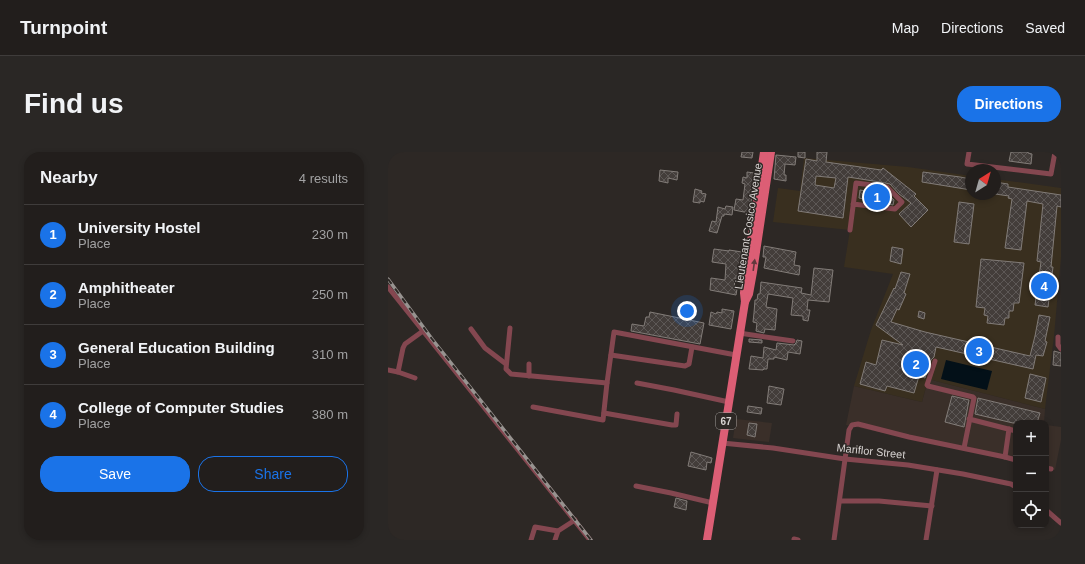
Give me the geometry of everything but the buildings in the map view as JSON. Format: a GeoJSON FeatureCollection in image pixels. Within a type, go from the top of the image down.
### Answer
{"type":"FeatureCollection","features":[{"type":"Feature","properties":{"kind":"main road","name":"Lieutenant Cosico Avenue"},"geometry":{"type":"LineString","coordinates":[[707,540],[740,333],[745,283],[764,152]]}},
{"type":"Feature","properties":{"kind":"main road","name":"Lieutenant Cosico Avenue"},"geometry":{"type":"LineString","coordinates":[[744,302],[749,294],[753,272],[771,152]]}},
{"type":"Feature","properties":{"kind":"street"},"geometry":{"type":"LineString","coordinates":[[969,152],[967,164],[1051,174],[1055,152]]}},
{"type":"Feature","properties":{"kind":"street"},"geometry":{"type":"LineString","coordinates":[[850,230],[853,204],[856,183],[887,187],[902,202],[894,210],[853,204]]}},
{"type":"Feature","properties":{"kind":"street"},"geometry":{"type":"LineString","coordinates":[[388,287],[590,540]]}},
{"type":"Feature","properties":{"kind":"street"},"geometry":{"type":"LineString","coordinates":[[510,328],[506,369],[511,374],[607,383]]}},
{"type":"Feature","properties":{"kind":"street"},"geometry":{"type":"LineString","coordinates":[[471,330],[485,348],[506,364]]}},
{"type":"Feature","properties":{"kind":"street"},"geometry":{"type":"LineString","coordinates":[[398,372],[405,344],[423,331]]}},
{"type":"Feature","properties":{"kind":"street"},"geometry":{"type":"LineString","coordinates":[[533,407],[603,420],[614,332],[736,356]]}},
{"type":"Feature","properties":{"kind":"street"},"geometry":{"type":"LineString","coordinates":[[740,333],[794,340]]}},
{"type":"Feature","properties":{"kind":"street"},"geometry":{"type":"LineString","coordinates":[[1058,337],[1058,346],[1061,349]]}},
{"type":"Feature","properties":{"kind":"street"},"geometry":{"type":"LineString","coordinates":[[611,355],[685,366],[689,364],[692,347]]}},
{"type":"Feature","properties":{"kind":"street"},"geometry":{"type":"LineString","coordinates":[[935,361],[927,384],[928,386],[973,397],[974,399],[964,448]]}},
{"type":"Feature","properties":{"kind":"street"},"geometry":{"type":"LineString","coordinates":[[529,364],[529,376]]}},
{"type":"Feature","properties":{"kind":"street"},"geometry":{"type":"LineString","coordinates":[[388,370],[415,378]]}},
{"type":"Feature","properties":{"kind":"street"},"geometry":{"type":"LineString","coordinates":[[637,383],[688,392],[728,402]]}},
{"type":"Feature","properties":{"kind":"street"},"geometry":{"type":"LineString","coordinates":[[604,413],[672,425],[676,425],[677,414]]}},
{"type":"Feature","properties":{"kind":"street"},"geometry":{"type":"LineString","coordinates":[[969,419],[1013,430]]}},
{"type":"Feature","properties":{"kind":"street"},"geometry":{"type":"LineString","coordinates":[[834,540],[849,430],[852,425],[858,424],[909,437],[1013,459]]}},
{"type":"Feature","properties":{"kind":"street"},"geometry":{"type":"LineString","coordinates":[[1005,457],[1009,429]]}},
{"type":"Feature","properties":{"kind":"street","name":"Mariflor Street"},"geometry":{"type":"LineString","coordinates":[[722,444],[773,448],[845,459],[908,465],[963,474],[1013,485]]}},
{"type":"Feature","properties":{"kind":"street"},"geometry":{"type":"LineString","coordinates":[[926,540],[937,470]]}},
{"type":"Feature","properties":{"kind":"street"},"geometry":{"type":"LineString","coordinates":[[636,486],[713,503]]}},
{"type":"Feature","properties":{"kind":"street"},"geometry":{"type":"LineString","coordinates":[[840,501],[878,501],[932,506]]}},
{"type":"Feature","properties":{"kind":"street"},"geometry":{"type":"LineString","coordinates":[[1049,513],[1061,523]]}},
{"type":"Feature","properties":{"kind":"street"},"geometry":{"type":"LineString","coordinates":[[531,540],[535,527],[558,531],[575,520]]}},
{"type":"Feature","properties":{"kind":"street"},"geometry":{"type":"LineString","coordinates":[[556,540],[558,531]]}},
{"type":"Feature","properties":{"kind":"shaded area"},"geometry":{"type":"Polygon","coordinates":[[[804,158],[908,167],[965,175],[965,200],[1001,200],[1001,180],[1061,188],[1061,257],[1054,336],[1045,409],[928,379],[922,402],[854,386],[871,330],[893,274],[844,267],[850,230],[773,222],[778,188],[800,191],[804,158]]]}},
{"type":"Feature","properties":{"kind":"shaded area"},"geometry":{"type":"Polygon","coordinates":[[[946,360],[992,371],[987,390],[941,379],[946,360]]]}},
{"type":"Feature","properties":{"kind":"shaded area"},"geometry":{"type":"Polygon","coordinates":[[[928,379],[1045,409],[1044,420],[1013,420],[1013,460],[846,425],[854,386],[922,402],[928,379]]]}},
{"type":"Feature","properties":{"kind":"shaded area"},"geometry":{"type":"Polygon","coordinates":[[[736,419],[772,423],[769,442],[733,438],[736,419]]]}},
{"type":"Feature","properties":{"kind":"shaded area"},"geometry":{"type":"Polygon","coordinates":[[[1049,425],[1061,427],[1061,440],[1055,470],[1049,469],[1049,425]]]}},
{"type":"Feature","properties":{"kind":"railway"},"geometry":{"type":"LineString","coordinates":[[388,279],[432,339],[591,540]]}},
{"type":"Feature","properties":{"kind":"place","name":"University Hostel"},"geometry":{"type":"Point","coordinates":[877,197]}},
{"type":"Feature","properties":{"kind":"place","name":"College of Computer Studies"},"geometry":{"type":"Point","coordinates":[1044,286]}},
{"type":"Feature","properties":{"kind":"place","name":"General Education Building"},"geometry":{"type":"Point","coordinates":[979,351]}},
{"type":"Feature","properties":{"kind":"place","name":"Amphitheater"},"geometry":{"type":"Point","coordinates":[916,364]}}]}
